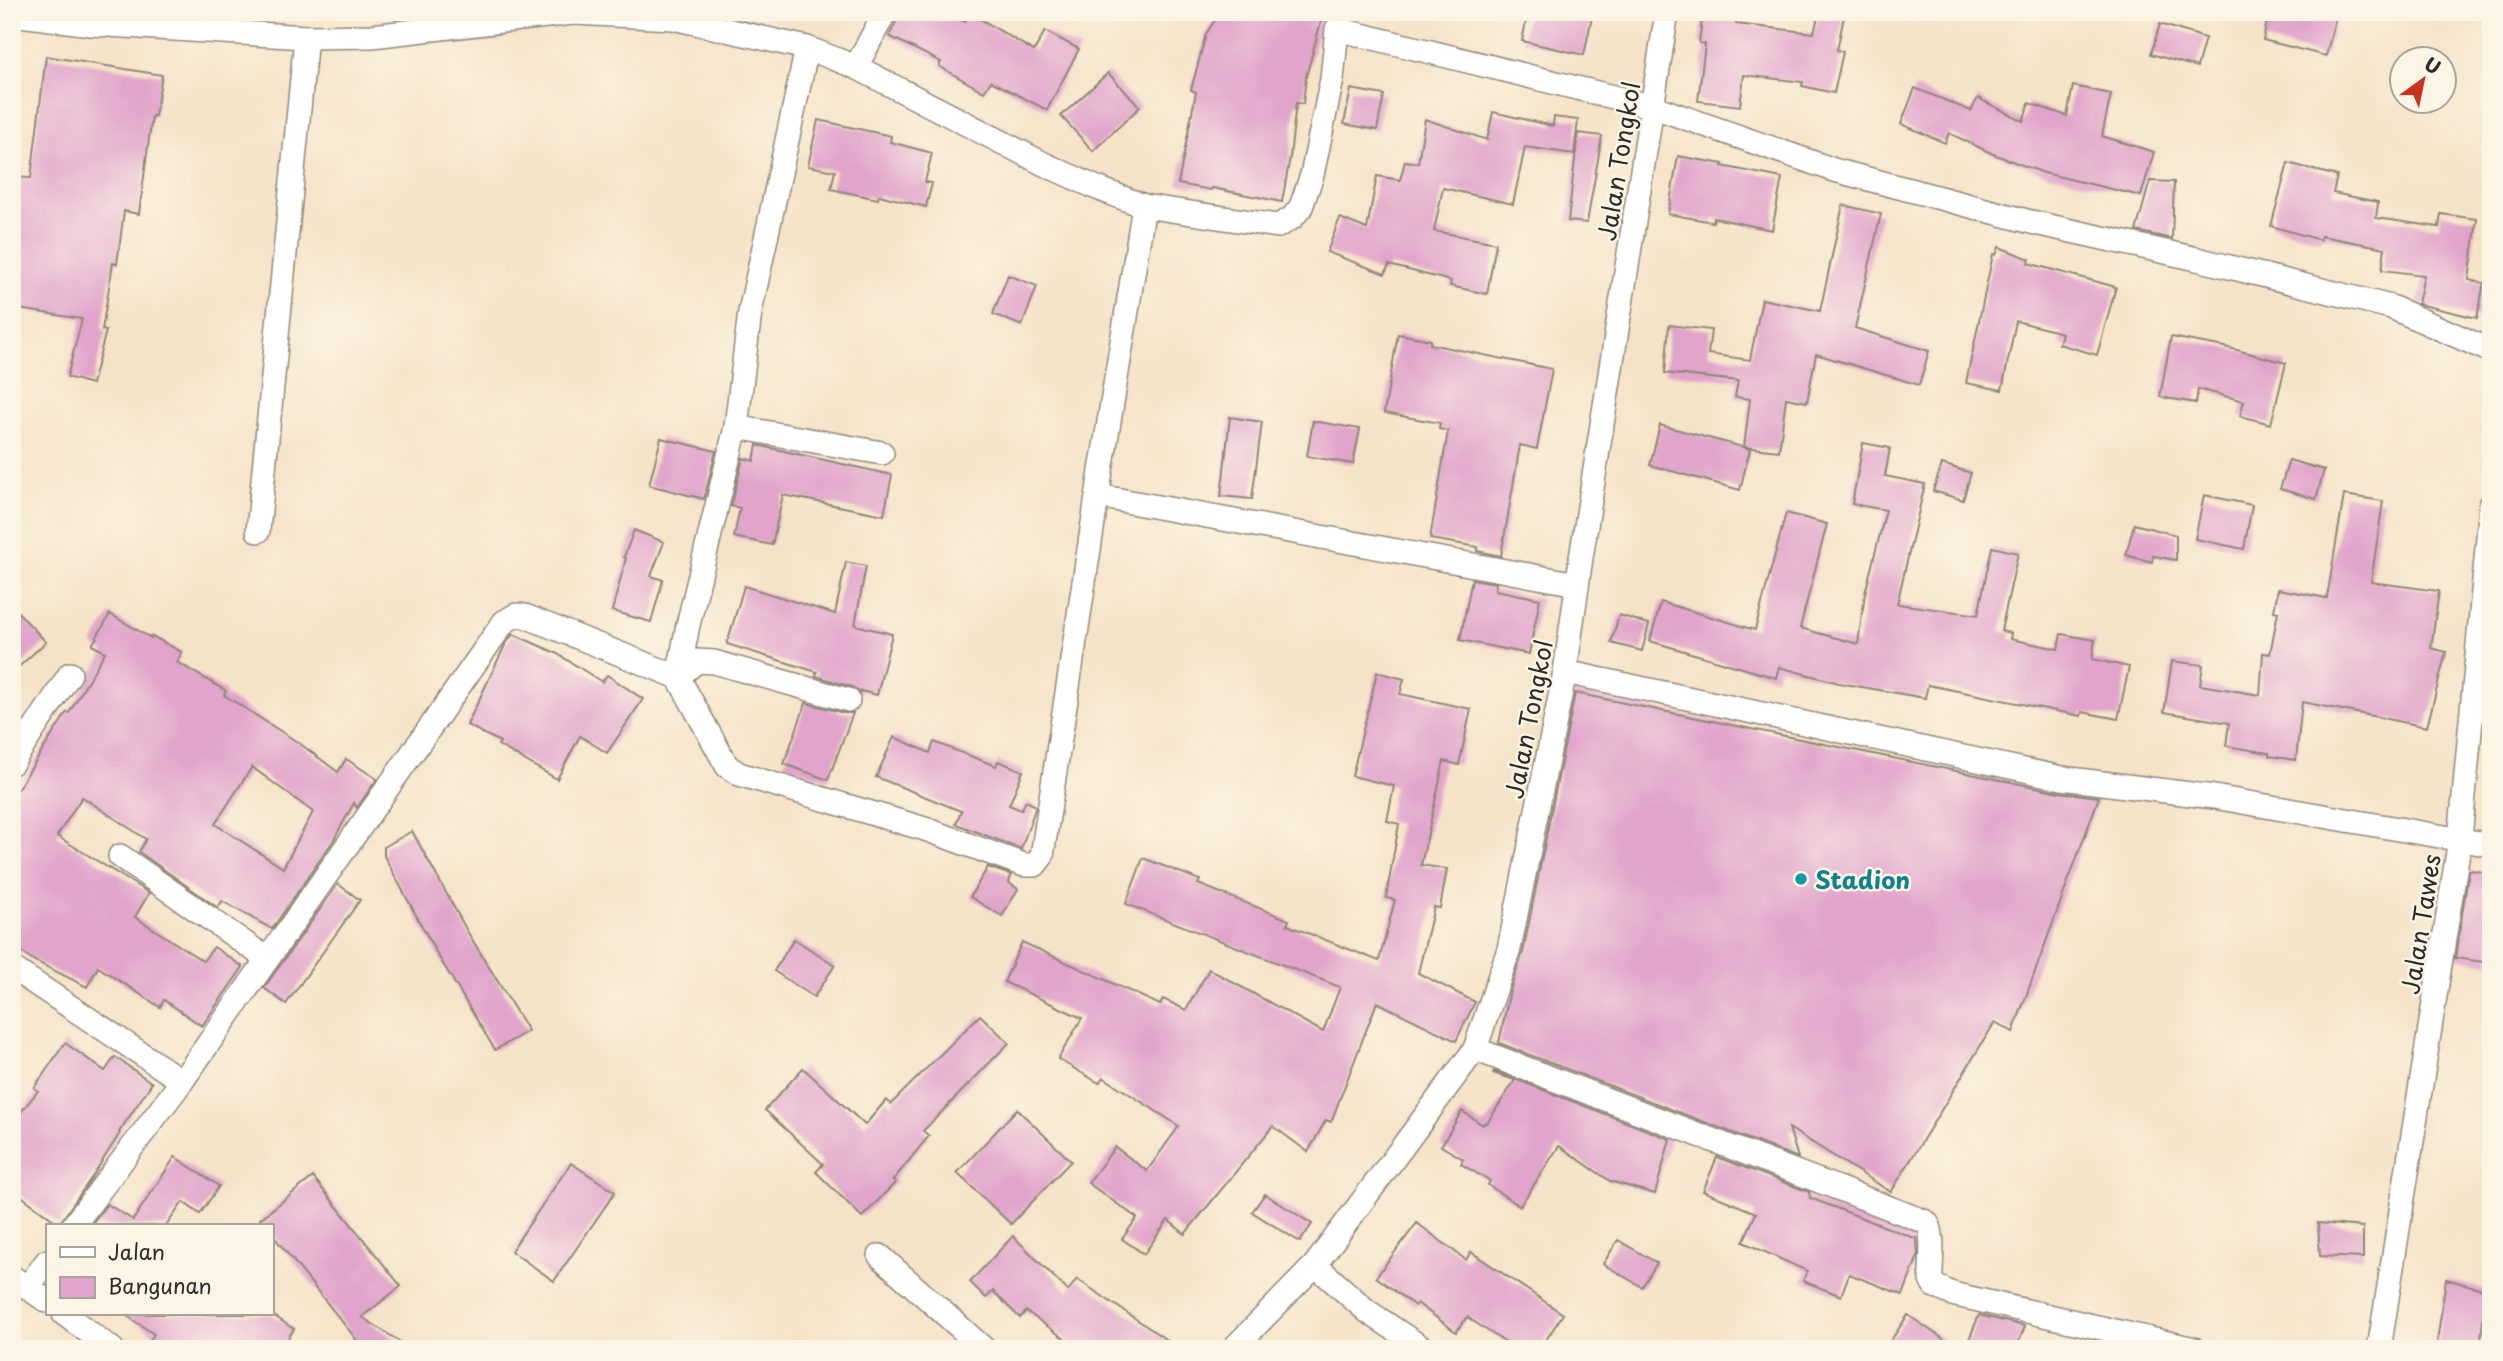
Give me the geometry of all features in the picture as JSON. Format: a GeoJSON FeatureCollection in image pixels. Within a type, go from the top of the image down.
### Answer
{"type":"FeatureCollection","features":[{"type":"Feature","properties":{"kind":"street"},"geometry":{"type":"LineString","coordinates":[[856,67],[885,12]]}},
{"type":"Feature","properties":{"kind":"street","name":"Jalan Tongkol"},"geometry":{"type":"LineString","coordinates":[[1233,1349],[1315,1265],[1475,1049],[1509,950],[1565,672],[1667,12]]}},
{"type":"Feature","properties":{"kind":"street"},"geometry":{"type":"LineString","coordinates":[[12,14],[92,18],[306,37],[372,36],[573,13],[673,18],[807,48],[856,67],[1044,164],[1144,206],[1278,226],[1292,218],[1301,207],[1312,175],[1332,79],[1336,21],[1654,107],[1834,170],[2031,222],[2197,259],[2391,307],[2491,351]]}},
{"type":"Feature","properties":{"kind":"street"},"geometry":{"type":"LineString","coordinates":[[258,531],[306,37]]}},
{"type":"Feature","properties":{"kind":"street"},"geometry":{"type":"LineString","coordinates":[[678,677],[736,427],[750,312],[807,48]]}},
{"type":"Feature","properties":{"kind":"street"},"geometry":{"type":"LineString","coordinates":[[75,1224],[182,1081],[503,622],[509,618],[525,616],[678,677],[727,766],[738,774],[925,829],[1024,865],[1035,865],[1042,856],[1144,206]]}},
{"type":"Feature","properties":{"kind":"street"},"geometry":{"type":"LineString","coordinates":[[736,427],[881,453]]}},
{"type":"Feature","properties":{"kind":"street"},"geometry":{"type":"LineString","coordinates":[[1098,496],[1577,584]]}},
{"type":"Feature","properties":{"kind":"street","name":"Jalan Tawes"},"geometry":{"type":"LineString","coordinates":[[2379,1349],[2460,839],[2491,505]]}},
{"type":"Feature","properties":{"kind":"street"},"geometry":{"type":"LineString","coordinates":[[678,677],[696,661],[714,662],[848,700]]}},
{"type":"Feature","properties":{"kind":"street"},"geometry":{"type":"LineString","coordinates":[[1565,672],[2062,778],[2214,797],[2491,845]]}},
{"type":"Feature","properties":{"kind":"street"},"geometry":{"type":"LineString","coordinates":[[12,763],[70,674]]}},
{"type":"Feature","properties":{"kind":"street"},"geometry":{"type":"LineString","coordinates":[[120,856],[266,958]]}},
{"type":"Feature","properties":{"kind":"street"},"geometry":{"type":"LineString","coordinates":[[12,968],[182,1081]]}},
{"type":"Feature","properties":{"kind":"street"},"geometry":{"type":"LineString","coordinates":[[1475,1049],[1926,1222],[1932,1234],[1931,1280],[1940,1290],[2194,1349]]}},
{"type":"Feature","properties":{"kind":"street"},"geometry":{"type":"LineString","coordinates":[[880,1256],[984,1349]]}},
{"type":"Feature","properties":{"kind":"street"},"geometry":{"type":"LineString","coordinates":[[46,1262],[20,1282],[46,1300]]}},
{"type":"Feature","properties":{"kind":"street"},"geometry":{"type":"LineString","coordinates":[[1315,1265],[1367,1311],[1424,1349]]}},
{"type":"Feature","properties":{"kind":"street"},"geometry":{"type":"LineString","coordinates":[[67,1316],[113,1349]]}},
{"type":"Feature","properties":{"kind":"building"},"geometry":{"type":"Polygon","coordinates":[[[901,12],[946,12],[965,22],[970,13],[1034,51],[1045,31],[1079,49],[1047,110],[991,81],[984,92],[939,66],[941,62],[889,36],[901,12]]]}},
{"type":"Feature","properties":{"kind":"building"},"geometry":{"type":"Polygon","coordinates":[[[1220,12],[1304,12],[1322,18],[1306,77],[1303,104],[1296,103],[1282,202],[1178,184],[1196,92],[1191,90],[1206,34],[1220,12]]]}},
{"type":"Feature","properties":{"kind":"building"},"geometry":{"type":"Polygon","coordinates":[[[1528,12],[1593,12],[1584,55],[1522,41],[1528,12]]]}},
{"type":"Feature","properties":{"kind":"building"},"geometry":{"type":"Polygon","coordinates":[[[1703,12],[1737,12],[1736,24],[1814,33],[1819,12],[1845,12],[1837,50],[1843,52],[1834,93],[1802,86],[1803,82],[1744,75],[1740,106],[1698,101],[1705,44],[1699,43],[1703,12]]]}},
{"type":"Feature","properties":{"kind":"building"},"geometry":{"type":"Polygon","coordinates":[[[2269,12],[2337,12],[2326,56],[2263,40],[2269,12]]]}},
{"type":"Feature","properties":{"kind":"building"},"geometry":{"type":"Polygon","coordinates":[[[2160,24],[2205,38],[2197,67],[2151,54],[2160,24]]]}},
{"type":"Feature","properties":{"kind":"building"},"geometry":{"type":"Polygon","coordinates":[[[46,56],[162,75],[155,116],[152,116],[139,214],[124,211],[117,264],[113,263],[102,330],[106,331],[92,384],[67,377],[82,319],[12,308],[12,286],[19,249],[12,248],[12,177],[31,178],[46,56]]]}},
{"type":"Feature","properties":{"kind":"building"},"geometry":{"type":"Polygon","coordinates":[[[1108,73],[1140,107],[1093,151],[1061,116],[1108,73]]]}},
{"type":"Feature","properties":{"kind":"building"},"geometry":{"type":"Polygon","coordinates":[[[2073,86],[2111,94],[2102,136],[2154,152],[2141,196],[2044,173],[1993,154],[1949,133],[1945,143],[1901,124],[1915,88],[1971,111],[1978,98],[2023,121],[2029,103],[2067,116],[2073,86]]]}},
{"type":"Feature","properties":{"kind":"building"},"geometry":{"type":"Polygon","coordinates":[[[1351,89],[1384,95],[1377,130],[1344,124],[1351,89]]]}},
{"type":"Feature","properties":{"kind":"building"},"geometry":{"type":"Polygon","coordinates":[[[1493,112],[1553,126],[1554,117],[1578,120],[1574,154],[1525,147],[1513,204],[1443,188],[1434,231],[1496,243],[1487,294],[1450,286],[1451,281],[1389,265],[1385,274],[1327,252],[1340,218],[1367,229],[1377,176],[1400,180],[1405,161],[1418,163],[1425,119],[1487,140],[1493,112]]]}},
{"type":"Feature","properties":{"kind":"building"},"geometry":{"type":"Polygon","coordinates":[[[818,120],[891,136],[890,142],[932,153],[925,182],[932,183],[926,207],[879,195],[878,199],[831,189],[835,171],[808,166],[818,120]]]}},
{"type":"Feature","properties":{"kind":"building"},"geometry":{"type":"Polygon","coordinates":[[[1578,133],[1602,136],[1587,223],[1568,221],[1578,133]]]}},
{"type":"Feature","properties":{"kind":"building"},"geometry":{"type":"Polygon","coordinates":[[[1678,156],[1782,178],[1772,230],[1714,218],[1713,222],[1668,214],[1678,156]]]}},
{"type":"Feature","properties":{"kind":"building"},"geometry":{"type":"Polygon","coordinates":[[[2288,163],[2337,176],[2333,193],[2378,202],[2376,218],[2439,227],[2441,214],[2477,219],[2469,280],[2484,283],[2477,318],[2418,304],[2424,275],[2382,270],[2385,248],[2321,236],[2320,240],[2271,226],[2288,163]]]}},
{"type":"Feature","properties":{"kind":"building"},"geometry":{"type":"Polygon","coordinates":[[[2150,181],[2174,182],[2172,239],[2136,231],[2150,181]]]}},
{"type":"Feature","properties":{"kind":"building"},"geometry":{"type":"Polygon","coordinates":[[[1843,205],[1881,214],[1855,328],[1929,351],[1919,385],[1816,354],[1807,402],[1786,398],[1779,451],[1744,447],[1750,399],[1735,397],[1738,381],[1665,373],[1669,325],[1711,330],[1708,354],[1750,360],[1762,299],[1820,311],[1843,205]]]}},
{"type":"Feature","properties":{"kind":"building"},"geometry":{"type":"Polygon","coordinates":[[[1999,247],[2030,259],[2028,263],[2116,287],[2097,355],[2059,344],[2062,333],[2016,321],[2002,390],[1966,383],[1993,254],[1996,255],[1999,247]]]}},
{"type":"Feature","properties":{"kind":"building"},"geometry":{"type":"Polygon","coordinates":[[[1008,275],[1037,286],[1022,326],[993,314],[1008,275]]]}},
{"type":"Feature","properties":{"kind":"building"},"geometry":{"type":"Polygon","coordinates":[[[1398,334],[1431,340],[1430,344],[1552,369],[1537,449],[1520,445],[1501,556],[1477,551],[1478,547],[1430,539],[1448,431],[1439,429],[1440,423],[1384,413],[1398,334]]]}},
{"type":"Feature","properties":{"kind":"building"},"geometry":{"type":"Polygon","coordinates":[[[2171,337],[2225,347],[2286,363],[2271,424],[2240,416],[2244,401],[2198,389],[2196,403],[2160,397],[2171,337]]]}},
{"type":"Feature","properties":{"kind":"building"},"geometry":{"type":"Polygon","coordinates":[[[1230,417],[1262,422],[1252,499],[1221,496],[1230,417]]]}},
{"type":"Feature","properties":{"kind":"building"},"geometry":{"type":"Polygon","coordinates":[[[1313,421],[1360,429],[1353,464],[1307,456],[1313,421]]]}},
{"type":"Feature","properties":{"kind":"building"},"geometry":{"type":"Polygon","coordinates":[[[1660,425],[1750,449],[1740,490],[1650,465],[1660,425]]]}},
{"type":"Feature","properties":{"kind":"building"},"geometry":{"type":"Polygon","coordinates":[[[661,438],[716,451],[704,499],[649,485],[661,438]]]}},
{"type":"Feature","properties":{"kind":"building"},"geometry":{"type":"Polygon","coordinates":[[[1863,443],[1890,448],[1885,476],[1925,484],[1897,604],[1978,615],[1992,547],[2018,553],[2001,631],[2011,633],[2010,639],[2058,649],[2061,634],[2095,640],[2092,659],[2129,667],[2118,719],[2082,712],[2081,716],[1928,685],[1925,698],[1839,683],[1779,667],[1776,678],[1650,641],[1661,602],[1755,630],[1786,513],[1827,524],[1800,628],[1858,644],[1865,593],[1886,510],[1852,504],[1863,443]]]}},
{"type":"Feature","properties":{"kind":"building"},"geometry":{"type":"Polygon","coordinates":[[[757,445],[892,475],[884,515],[783,495],[772,545],[734,537],[740,508],[731,506],[743,458],[754,461],[757,445]]]}},
{"type":"Feature","properties":{"kind":"building"},"geometry":{"type":"Polygon","coordinates":[[[2289,460],[2324,470],[2316,499],[2280,489],[2289,460]]]}},
{"type":"Feature","properties":{"kind":"building"},"geometry":{"type":"Polygon","coordinates":[[[1942,464],[1971,473],[1963,500],[1933,491],[1942,464]]]}},
{"type":"Feature","properties":{"kind":"building"},"geometry":{"type":"Polygon","coordinates":[[[2204,495],[2252,505],[2244,549],[2195,539],[2204,495]]]}},
{"type":"Feature","properties":{"kind":"building"},"geometry":{"type":"Polygon","coordinates":[[[2344,495],[2383,501],[2371,582],[2439,591],[2431,648],[2446,652],[2427,727],[2302,702],[2296,760],[2226,746],[2229,723],[2164,712],[2172,661],[2203,665],[2200,685],[2260,695],[2263,653],[2270,654],[2278,612],[2274,611],[2278,589],[2327,598],[2344,495]]]}},
{"type":"Feature","properties":{"kind":"building"},"geometry":{"type":"Polygon","coordinates":[[[2134,524],[2176,535],[2176,560],[2153,556],[2152,562],[2126,555],[2134,524]]]}},
{"type":"Feature","properties":{"kind":"building"},"geometry":{"type":"Polygon","coordinates":[[[634,530],[664,542],[651,576],[663,580],[651,622],[612,611],[626,558],[624,557],[634,530]]]}},
{"type":"Feature","properties":{"kind":"building"},"geometry":{"type":"Polygon","coordinates":[[[846,562],[866,566],[855,625],[892,634],[877,695],[861,691],[860,693],[852,687],[816,676],[817,672],[727,644],[744,586],[835,614],[846,562]]]}},
{"type":"Feature","properties":{"kind":"building"},"geometry":{"type":"Polygon","coordinates":[[[1472,579],[1496,583],[1495,590],[1540,599],[1529,654],[1460,640],[1472,579]]]}},
{"type":"Feature","properties":{"kind":"building"},"geometry":{"type":"Polygon","coordinates":[[[12,606],[46,642],[12,673],[12,606]]]}},
{"type":"Feature","properties":{"kind":"building"},"geometry":{"type":"Polygon","coordinates":[[[110,614],[182,652],[177,662],[226,691],[224,695],[299,743],[338,772],[346,759],[377,779],[357,808],[354,803],[333,841],[272,929],[222,901],[218,908],[139,852],[146,839],[82,797],[57,836],[149,893],[135,917],[203,961],[214,947],[243,967],[202,1026],[164,1000],[160,1007],[98,967],[87,987],[33,960],[12,945],[12,798],[67,712],[69,713],[105,652],[92,645],[110,614]],[[252,767],[215,824],[283,868],[313,812],[252,767]]]}},
{"type":"Feature","properties":{"kind":"building"},"geometry":{"type":"Polygon","coordinates":[[[1619,615],[1649,624],[1642,651],[1611,643],[1619,615]]]}},
{"type":"Feature","properties":{"kind":"building"},"geometry":{"type":"Polygon","coordinates":[[[513,634],[556,653],[602,682],[607,675],[643,699],[607,753],[580,736],[557,779],[498,745],[500,742],[467,725],[505,645],[513,634]]]}},
{"type":"Feature","properties":{"kind":"building"},"geometry":{"type":"Polygon","coordinates":[[[1377,672],[1404,679],[1400,694],[1471,709],[1459,765],[1444,761],[1421,865],[1447,869],[1440,908],[1434,907],[1418,973],[1475,1002],[1456,1041],[1377,1002],[1331,1122],[1326,1120],[1308,1152],[1273,1126],[1185,1234],[1168,1220],[1144,1254],[1122,1239],[1137,1218],[1088,1183],[1115,1147],[1147,1171],[1179,1126],[1103,1077],[1099,1083],[1058,1059],[1082,1018],[1004,982],[1022,942],[1160,1005],[1163,999],[1186,1010],[1209,969],[1323,1032],[1340,987],[1126,904],[1143,858],[1200,880],[1198,884],[1289,920],[1287,925],[1379,961],[1395,900],[1386,898],[1399,824],[1387,821],[1394,786],[1352,776],[1377,672]]]}},
{"type":"Feature","properties":{"kind":"building","name":"Stadion"},"geometry":{"type":"Polygon","coordinates":[[[1575,693],[2059,792],[2099,797],[2013,1032],[1995,1022],[1891,1192],[1789,1128],[1798,1158],[1499,1043],[1510,990],[1523,952],[1575,693]]]}},
{"type":"Feature","properties":{"kind":"building"},"geometry":{"type":"Polygon","coordinates":[[[806,703],[853,713],[828,780],[784,764],[806,703]]]}},
{"type":"Feature","properties":{"kind":"building"},"geometry":{"type":"Polygon","coordinates":[[[894,737],[930,753],[934,742],[996,766],[998,761],[1023,771],[1009,805],[1021,810],[1026,801],[1036,806],[1021,849],[956,824],[961,811],[876,777],[894,737]]]}},
{"type":"Feature","properties":{"kind":"building"},"geometry":{"type":"Polygon","coordinates":[[[412,831],[467,931],[528,1031],[495,1050],[437,954],[384,856],[384,847],[412,831]]]}},
{"type":"Feature","properties":{"kind":"building"},"geometry":{"type":"Polygon","coordinates":[[[988,867],[1011,875],[1009,883],[1018,889],[1002,916],[970,897],[988,867]]]}},
{"type":"Feature","properties":{"kind":"building"},"geometry":{"type":"Polygon","coordinates":[[[2469,870],[2491,873],[2491,963],[2455,958],[2469,870]]]}},
{"type":"Feature","properties":{"kind":"building"},"geometry":{"type":"Polygon","coordinates":[[[338,884],[360,900],[286,1004],[264,988],[338,884]]]}},
{"type":"Feature","properties":{"kind":"building"},"geometry":{"type":"Polygon","coordinates":[[[794,939],[835,965],[814,997],[774,971],[794,939]]]}},
{"type":"Feature","properties":{"kind":"building"},"geometry":{"type":"Polygon","coordinates":[[[980,1015],[1009,1043],[923,1131],[929,1136],[893,1180],[896,1182],[862,1217],[816,1172],[823,1164],[765,1110],[803,1068],[865,1125],[886,1100],[891,1104],[980,1015]]]}},
{"type":"Feature","properties":{"kind":"building"},"geometry":{"type":"Polygon","coordinates":[[[65,1043],[105,1071],[115,1057],[152,1083],[59,1224],[12,1189],[12,1123],[38,1091],[34,1088],[65,1043]]]}},
{"type":"Feature","properties":{"kind":"building"},"geometry":{"type":"Polygon","coordinates":[[[1494,1071],[1670,1139],[1655,1194],[1610,1181],[1559,1146],[1520,1206],[1488,1185],[1490,1181],[1461,1164],[1463,1159],[1441,1146],[1462,1111],[1483,1125],[1487,1123],[1515,1080],[1493,1073],[1494,1071]]]}},
{"type":"Feature","properties":{"kind":"building"},"geometry":{"type":"Polygon","coordinates":[[[1017,1109],[1071,1161],[1011,1224],[957,1173],[1017,1109]]]}},
{"type":"Feature","properties":{"kind":"building"},"geometry":{"type":"Polygon","coordinates":[[[175,1157],[219,1186],[200,1214],[183,1202],[167,1224],[92,1224],[107,1204],[133,1220],[175,1157]]]}},
{"type":"Feature","properties":{"kind":"building"},"geometry":{"type":"Polygon","coordinates":[[[1717,1157],[1809,1192],[1810,1198],[1917,1239],[1918,1256],[1903,1295],[1849,1274],[1841,1296],[1803,1281],[1807,1271],[1743,1242],[1756,1213],[1703,1191],[1717,1157]]]}},
{"type":"Feature","properties":{"kind":"building"},"geometry":{"type":"Polygon","coordinates":[[[571,1163],[615,1192],[554,1281],[511,1251],[571,1163]]]}},
{"type":"Feature","properties":{"kind":"building"},"geometry":{"type":"Polygon","coordinates":[[[313,1177],[401,1286],[362,1317],[411,1349],[364,1349],[273,1235],[273,1224],[264,1224],[260,1219],[313,1177]]]}},
{"type":"Feature","properties":{"kind":"building"},"geometry":{"type":"Polygon","coordinates":[[[1265,1194],[1312,1224],[1300,1242],[1252,1212],[1265,1194]]]}},
{"type":"Feature","properties":{"kind":"building"},"geometry":{"type":"Polygon","coordinates":[[[1417,1223],[1466,1260],[1471,1252],[1563,1314],[1540,1349],[1515,1349],[1467,1317],[1456,1332],[1376,1277],[1417,1223]]]}},
{"type":"Feature","properties":{"kind":"building"},"geometry":{"type":"Polygon","coordinates":[[[2318,1223],[2363,1227],[2363,1258],[2320,1256],[2318,1223]]]}},
{"type":"Feature","properties":{"kind":"building"},"geometry":{"type":"Polygon","coordinates":[[[1013,1236],[1068,1291],[1077,1279],[1180,1349],[1079,1349],[1026,1311],[1020,1318],[993,1291],[986,1298],[970,1282],[1013,1236]]]}},
{"type":"Feature","properties":{"kind":"building"},"geometry":{"type":"Polygon","coordinates":[[[1618,1240],[1657,1263],[1642,1287],[1603,1264],[1618,1240]]]}},
{"type":"Feature","properties":{"kind":"building"},"geometry":{"type":"Polygon","coordinates":[[[2446,1279],[2486,1290],[2480,1349],[2436,1349],[2446,1279]]]}},
{"type":"Feature","properties":{"kind":"building"},"geometry":{"type":"Polygon","coordinates":[[[273,1315],[294,1329],[281,1349],[145,1349],[154,1334],[127,1316],[273,1315]]]}},
{"type":"Feature","properties":{"kind":"building"},"geometry":{"type":"Polygon","coordinates":[[[1908,1315],[1958,1349],[1885,1349],[1908,1315]]]}},
{"type":"Feature","properties":{"kind":"building"},"geometry":{"type":"Polygon","coordinates":[[[1979,1315],[2025,1326],[2016,1349],[1965,1349],[1979,1315]]]}},
{"type":"Feature","properties":{"kind":"place","name":"Stadion"},"geometry":{"type":"Point","coordinates":[1801,879]}}]}
